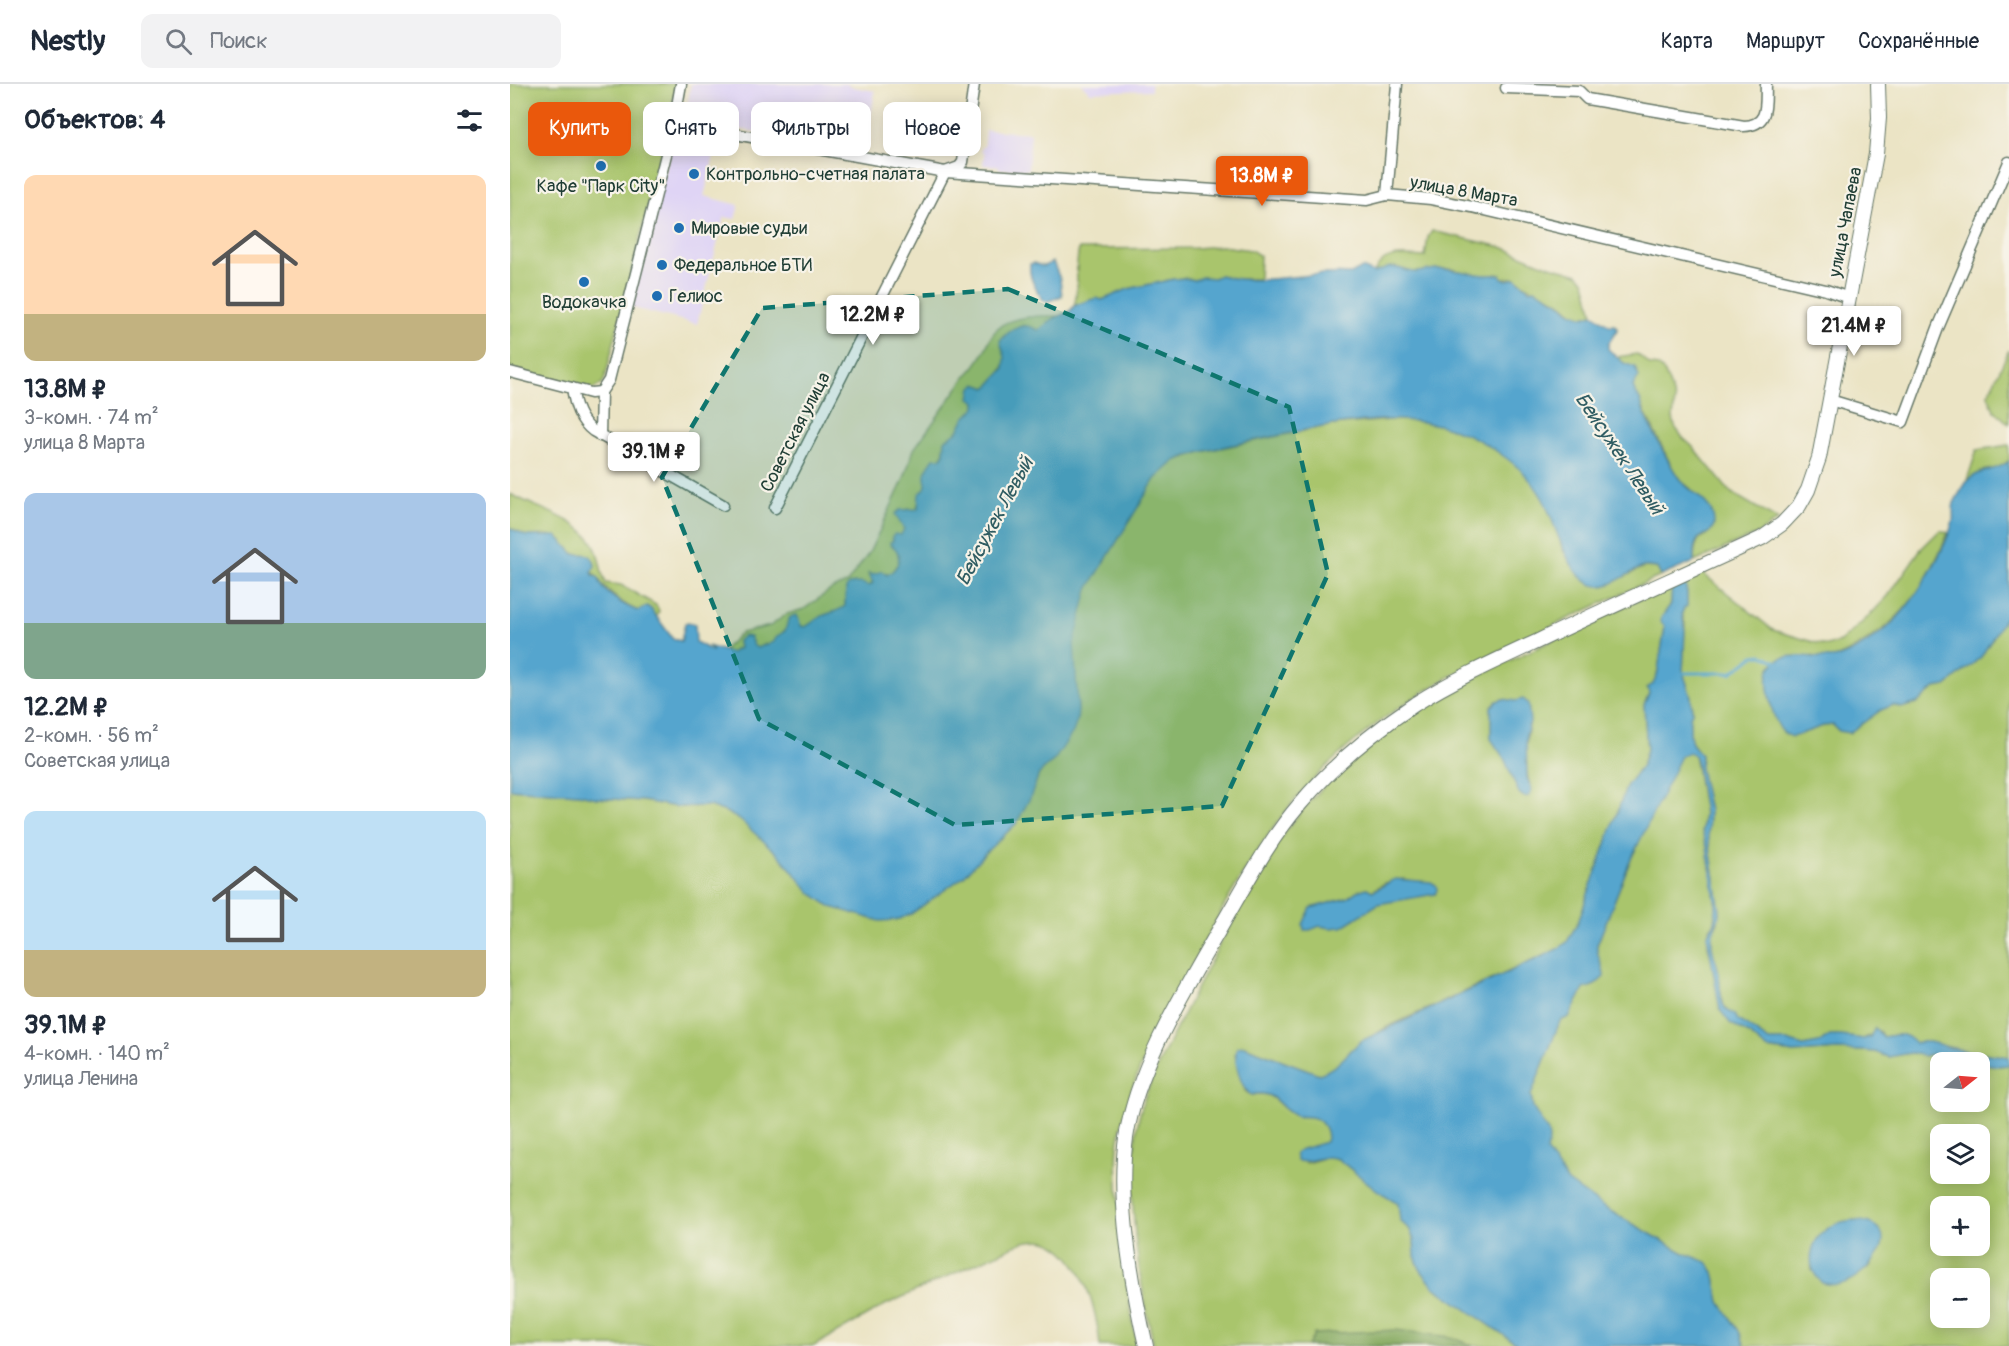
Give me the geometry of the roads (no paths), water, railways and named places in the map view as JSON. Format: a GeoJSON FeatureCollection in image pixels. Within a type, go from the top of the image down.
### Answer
{"type":"FeatureCollection","features":[{"type":"Feature","properties":{"kind":"street"},"geometry":{"type":"LineString","coordinates":[[678,102],[681,84]]}},
{"type":"Feature","properties":{"kind":"street","name":"Советская улица"},"geometry":{"type":"LineString","coordinates":[[775,508],[945,172],[959,167],[964,159],[974,84]]}},
{"type":"Feature","properties":{"kind":"street"},"geometry":{"type":"LineString","coordinates":[[1387,195],[1397,84]]}},
{"type":"Feature","properties":{"kind":"street"},"geometry":{"type":"LineString","coordinates":[[1506,88],[1579,91],[1587,99],[1744,126],[1760,123],[1763,118],[1766,84]]}},
{"type":"Feature","properties":{"kind":"street","name":"улица Чапаева"},"geometry":{"type":"LineString","coordinates":[[1146,1346],[1131,1265],[1124,1184],[1126,1142],[1132,1108],[1151,1059],[1196,969],[1273,838],[1299,805],[1343,760],[1413,706],[1465,676],[1762,538],[1782,524],[1798,506],[1808,490],[1819,458],[1830,400],[1876,154],[1879,118],[1878,84]]}},
{"type":"Feature","properties":{"kind":"street","name":"улица 8 Марта"},"geometry":{"type":"LineString","coordinates":[[739,135],[945,172],[1367,200],[1387,195],[1472,207],[1826,290],[1849,298]]}},
{"type":"Feature","properties":{"kind":"street"},"geometry":{"type":"LineString","coordinates":[[600,436],[601,392],[609,380],[666,156]]}},
{"type":"Feature","properties":{"kind":"street"},"geometry":{"type":"LineString","coordinates":[[1830,400],[1903,422],[1938,328],[2009,162]]}},
{"type":"Feature","properties":{"kind":"street"},"geometry":{"type":"LineString","coordinates":[[510,372],[591,393],[601,392]]}},
{"type":"Feature","properties":{"kind":"street"},"geometry":{"type":"LineString","coordinates":[[572,388],[574,402],[582,420],[600,436],[723,505]]}},
{"type":"Feature","properties":{"kind":"water"},"geometry":{"type":"Polygon","coordinates":[[[1053,262],[1060,279],[1062,296],[1044,301],[1033,283],[1030,264],[1044,266],[1053,262]]]}},
{"type":"Feature","properties":{"kind":"water","name":"Бейсужек Левый"},"geometry":{"type":"Polygon","coordinates":[[[1390,267],[1414,272],[1445,269],[1484,275],[1500,274],[1507,280],[1516,278],[1530,290],[1535,289],[1562,304],[1571,312],[1584,317],[1593,314],[1611,326],[1613,324],[1617,327],[1608,344],[1608,349],[1624,363],[1635,367],[1639,377],[1633,388],[1661,447],[1678,477],[1706,503],[1713,516],[1714,527],[1696,542],[1694,562],[1661,576],[1657,568],[1645,567],[1606,585],[1593,585],[1577,573],[1570,562],[1546,505],[1533,483],[1509,460],[1476,439],[1449,428],[1422,422],[1394,420],[1366,421],[1309,429],[1187,456],[1175,461],[1155,479],[1088,589],[1074,643],[1078,710],[1073,732],[1055,759],[1039,774],[1030,798],[1016,824],[964,876],[911,914],[897,920],[880,921],[831,907],[811,893],[780,856],[740,820],[709,806],[677,807],[579,794],[510,789],[510,528],[526,536],[557,536],[574,554],[591,556],[595,566],[592,571],[593,575],[599,578],[608,593],[638,611],[647,606],[673,639],[681,641],[685,623],[688,622],[695,624],[696,642],[712,651],[708,646],[731,653],[739,648],[738,641],[743,636],[750,637],[757,648],[774,642],[776,637],[785,631],[788,621],[793,616],[797,615],[801,626],[805,627],[822,616],[845,606],[846,588],[849,584],[861,583],[869,586],[873,583],[868,572],[872,575],[882,571],[887,575],[895,568],[899,556],[890,542],[893,541],[892,536],[901,535],[904,529],[895,514],[900,510],[918,509],[919,494],[926,485],[925,474],[928,467],[934,458],[941,458],[944,453],[945,440],[958,431],[964,419],[976,407],[976,402],[970,398],[972,387],[976,384],[987,388],[1004,369],[1005,357],[1000,341],[1011,331],[1027,326],[1039,330],[1081,303],[1096,298],[1102,300],[1128,289],[1174,279],[1194,280],[1202,277],[1214,278],[1220,275],[1251,280],[1335,273],[1351,274],[1362,268],[1374,273],[1390,267]]]}},
{"type":"Feature","properties":{"kind":"water"},"geometry":{"type":"Polygon","coordinates":[[[2009,461],[2009,611],[1981,657],[1946,686],[1935,688],[1917,703],[1901,708],[1893,705],[1881,710],[1849,733],[1839,731],[1833,725],[1823,726],[1792,737],[1784,733],[1776,720],[1770,702],[1768,674],[1770,668],[1776,661],[1793,656],[1839,657],[1856,650],[1882,632],[1914,597],[1934,565],[1953,521],[1954,503],[1966,483],[1970,478],[2009,461]]]}},
{"type":"Feature","properties":{"kind":"water"},"geometry":{"type":"Polygon","coordinates":[[[1684,579],[1687,593],[1687,606],[1682,613],[1685,631],[1683,672],[1691,697],[1691,739],[1701,754],[1700,768],[1709,811],[1708,834],[1720,911],[1712,943],[1725,1008],[1769,1041],[1787,1041],[1803,1046],[1819,1043],[1830,1036],[1864,1039],[1870,1037],[1875,1028],[1883,1037],[1904,1035],[1915,1043],[1929,1042],[1978,1052],[1930,1052],[1930,1054],[1924,1056],[1911,1053],[1888,1057],[1875,1052],[1863,1051],[1794,1053],[1767,1049],[1749,1034],[1730,1023],[1720,1010],[1707,936],[1715,922],[1716,906],[1707,847],[1702,831],[1704,814],[1696,761],[1694,755],[1689,752],[1681,756],[1630,861],[1597,945],[1604,977],[1595,985],[1584,989],[1569,1017],[1560,1021],[1531,1095],[1533,1108],[1548,1132],[1549,1140],[1546,1151],[1568,1182],[1605,1208],[1682,1252],[1707,1262],[1714,1272],[1720,1302],[1739,1331],[1745,1346],[1520,1346],[1434,1287],[1420,1269],[1410,1230],[1400,1221],[1398,1203],[1377,1190],[1338,1159],[1328,1157],[1297,1161],[1295,1154],[1299,1150],[1326,1142],[1327,1134],[1324,1127],[1315,1118],[1296,1116],[1266,1094],[1251,1095],[1238,1072],[1236,1052],[1237,1047],[1244,1046],[1319,1074],[1337,1064],[1361,1041],[1558,949],[1567,942],[1578,922],[1627,785],[1641,767],[1647,750],[1644,705],[1649,693],[1647,688],[1653,684],[1657,676],[1665,627],[1661,618],[1671,604],[1672,584],[1684,579]]]}},
{"type":"Feature","properties":{"kind":"water"},"geometry":{"type":"Polygon","coordinates":[[[1503,699],[1516,701],[1523,699],[1528,703],[1530,722],[1526,734],[1527,778],[1532,790],[1529,796],[1524,797],[1519,793],[1504,758],[1491,739],[1491,707],[1503,699]]]}},
{"type":"Feature","properties":{"kind":"water"},"geometry":{"type":"Polygon","coordinates":[[[1395,879],[1431,882],[1436,885],[1437,890],[1435,894],[1378,904],[1342,927],[1320,926],[1304,930],[1303,924],[1311,908],[1347,898],[1367,888],[1375,890],[1395,879]]]}},
{"type":"Feature","properties":{"kind":"water"},"geometry":{"type":"Polygon","coordinates":[[[1990,1054],[2009,1057],[2009,1065],[1990,1065],[1990,1054]]]}},
{"type":"Feature","properties":{"kind":"water"},"geometry":{"type":"Polygon","coordinates":[[[1857,1220],[1875,1226],[1881,1233],[1883,1241],[1880,1250],[1874,1260],[1858,1276],[1836,1285],[1822,1283],[1816,1276],[1811,1261],[1814,1246],[1823,1232],[1833,1225],[1857,1220]]]}},
{"type":"Feature","properties":{"kind":"waterway"},"geometry":{"type":"LineString","coordinates":[[1681,673],[1731,673],[1754,656],[1763,655],[1777,662]]}},
{"type":"Feature","properties":{"kind":"place","name":"Кафе \"Парк City\""},"geometry":{"type":"Point","coordinates":[601,166]}},
{"type":"Feature","properties":{"kind":"place","name":"Контрольно-счетная палата"},"geometry":{"type":"Point","coordinates":[694,174]}},
{"type":"Feature","properties":{"kind":"place","name":"Мировые судьи"},"geometry":{"type":"Point","coordinates":[679,228]}},
{"type":"Feature","properties":{"kind":"place","name":"Федеральное БТИ"},"geometry":{"type":"Point","coordinates":[662,265]}},
{"type":"Feature","properties":{"kind":"place","name":"Водокачка"},"geometry":{"type":"Point","coordinates":[584,282]}},
{"type":"Feature","properties":{"kind":"place","name":"Гелиос"},"geometry":{"type":"Point","coordinates":[657,296]}}]}
